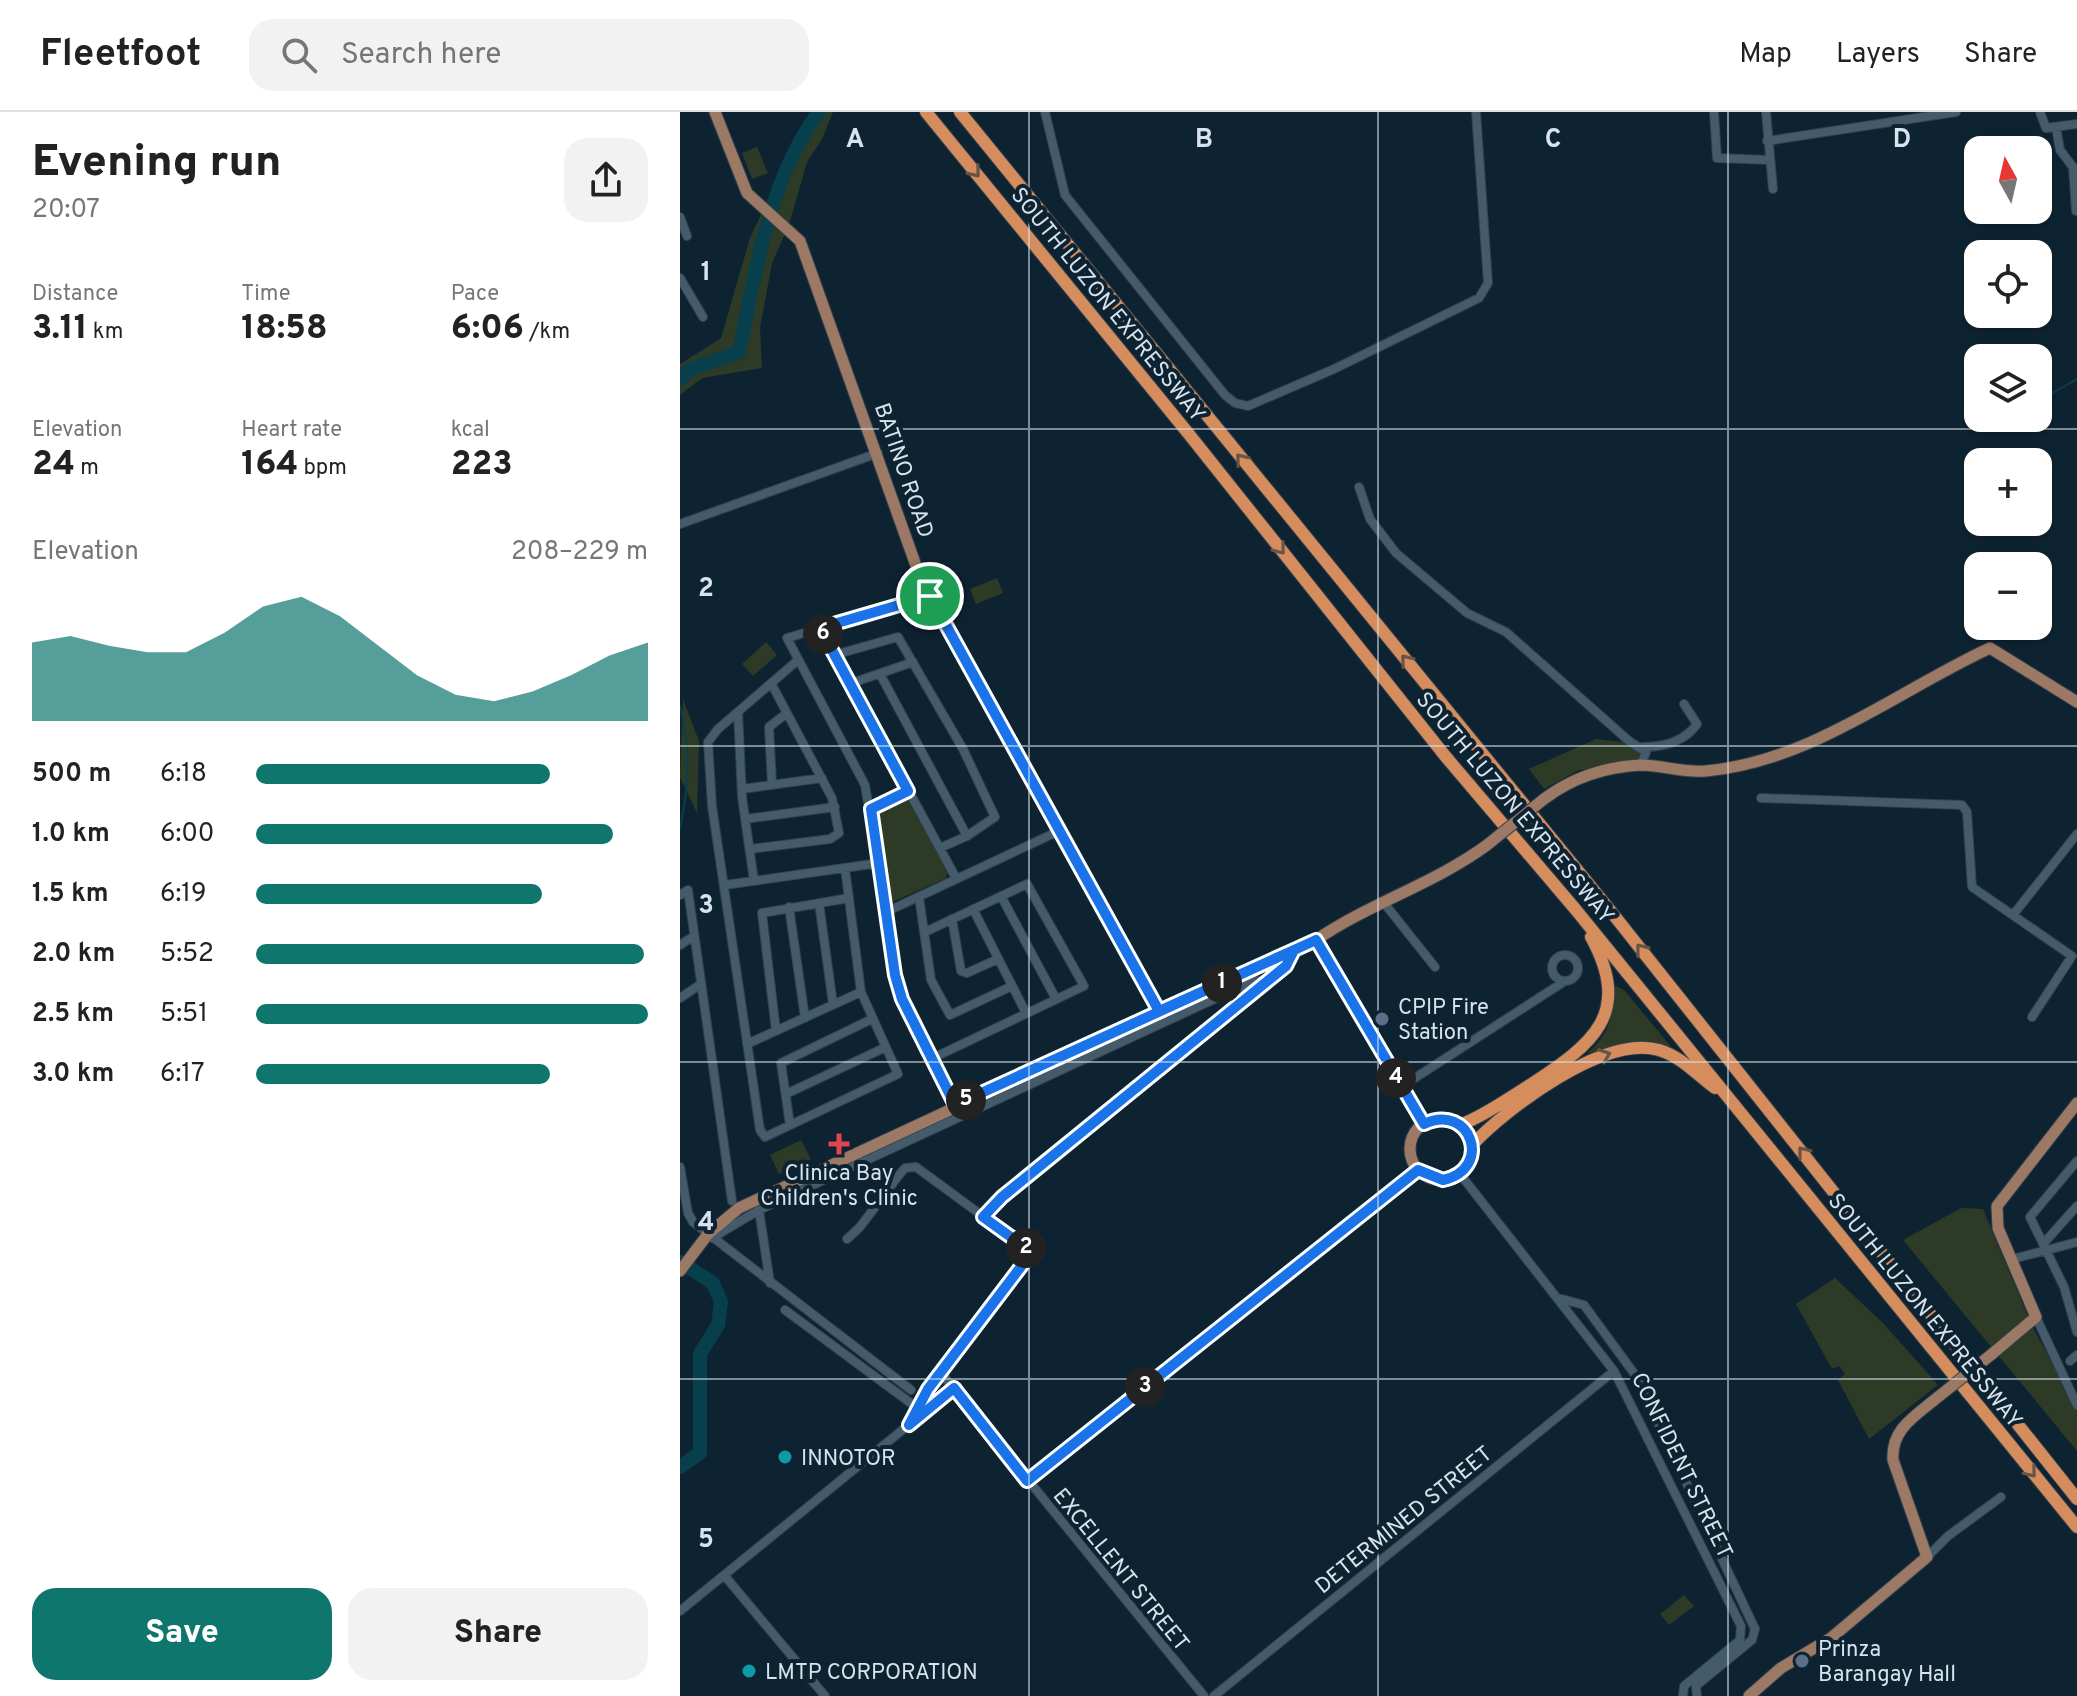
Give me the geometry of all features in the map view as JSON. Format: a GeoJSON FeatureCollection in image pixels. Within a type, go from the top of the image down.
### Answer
{"type":"FeatureCollection","features":[{"type":"Feature","properties":{"kind":"highway","name":"SOUTH LUZON EXPRESSWAY"},"geometry":{"type":"LineString","coordinates":[[926,112],[1188,433],[1446,757],[1576,910],[2077,1527]]}},
{"type":"Feature","properties":{"kind":"highway","name":"SOUTH LUZON EXPRESSWAY"},"geometry":{"type":"LineString","coordinates":[[960,112],[1609,909],[2077,1499]]}},
{"type":"Feature","properties":{"kind":"highway"},"geometry":{"type":"LineString","coordinates":[[1460,1125],[1483,1116],[1561,1065],[1590,1041],[1602,1024],[1608,1006],[1609,981],[1602,958],[1576,910]]}},
{"type":"Feature","properties":{"kind":"highway"},"geometry":{"type":"LineString","coordinates":[[1472,1145],[1489,1126],[1543,1090],[1589,1061],[1625,1048],[1642,1047],[1674,1056],[1728,1097]]}},
{"type":"Feature","properties":{"kind":"main road","name":"BATINO ROAD"},"geometry":{"type":"LineString","coordinates":[[715,112],[747,193],[800,241],[930,596],[1159,1011]]}},
{"type":"Feature","properties":{"kind":"main road"},"geometry":{"type":"LineString","coordinates":[[680,1271],[698,1246],[739,1208],[955,1105],[1316,940],[1447,872],[1577,777],[1641,765],[1674,771],[1705,771],[1782,755],[1864,717],[1990,648],[2077,702]]}},
{"type":"Feature","properties":{"kind":"main road"},"geometry":{"type":"LineString","coordinates":[[1316,940],[1424,1124]]}},
{"type":"Feature","properties":{"kind":"main road"},"geometry":{"type":"LineString","coordinates":[[1749,1696],[1781,1668],[1831,1638],[1927,1557],[1893,1460],[1892,1447],[1899,1431],[2036,1317],[1998,1228],[1997,1206],[2077,1103]]}},
{"type":"Feature","properties":{"kind":"main road"},"geometry":{"type":"LineString","coordinates":[[1442,1119],[1460,1125],[1472,1145],[1470,1161],[1460,1174],[1443,1180],[1418,1170],[1410,1146],[1424,1124],[1442,1119]]}},
{"type":"Feature","properties":{"kind":"street"},"geometry":{"type":"LineString","coordinates":[[1045,112],[1065,195],[1225,395],[1235,403],[1248,406],[1334,369],[1479,298],[1488,283],[1476,112]]}},
{"type":"Feature","properties":{"kind":"street"},"geometry":{"type":"LineString","coordinates":[[1714,112],[1717,158],[1770,160]]}},
{"type":"Feature","properties":{"kind":"street"},"geometry":{"type":"LineString","coordinates":[[1766,112],[1773,189]]}},
{"type":"Feature","properties":{"kind":"street"},"geometry":{"type":"LineString","coordinates":[[1767,141],[1956,112]]}},
{"type":"Feature","properties":{"kind":"street"},"geometry":{"type":"LineString","coordinates":[[2040,112],[2046,128],[2077,124]]}},
{"type":"Feature","properties":{"kind":"street"},"geometry":{"type":"LineString","coordinates":[[2056,127],[2060,150],[2073,167],[2076,211]]}},
{"type":"Feature","properties":{"kind":"street"},"geometry":{"type":"LineString","coordinates":[[680,217],[687,236]]}},
{"type":"Feature","properties":{"kind":"street"},"geometry":{"type":"LineString","coordinates":[[680,278],[703,317]]}},
{"type":"Feature","properties":{"kind":"street"},"geometry":{"type":"LineString","coordinates":[[680,524],[879,453]]}},
{"type":"Feature","properties":{"kind":"street"},"geometry":{"type":"LineString","coordinates":[[1359,487],[1370,519],[1396,553],[1467,613],[1506,632],[1629,741],[1643,747],[1655,747],[1688,736],[1697,724],[1684,704]]}},
{"type":"Feature","properties":{"kind":"street"},"geometry":{"type":"LineString","coordinates":[[930,596],[787,638],[860,775],[871,809],[899,990],[955,1105]]}},
{"type":"Feature","properties":{"kind":"street"},"geometry":{"type":"LineString","coordinates":[[820,628],[956,878]]}},
{"type":"Feature","properties":{"kind":"street"},"geometry":{"type":"LineString","coordinates":[[834,655],[898,637],[913,662],[995,812],[994,820],[940,848]]}},
{"type":"Feature","properties":{"kind":"street"},"geometry":{"type":"LineString","coordinates":[[798,660],[708,742],[712,806],[760,1130],[765,1137],[898,1074],[861,992],[845,868]]}},
{"type":"Feature","properties":{"kind":"street"},"geometry":{"type":"LineString","coordinates":[[849,684],[913,662]]}},
{"type":"Feature","properties":{"kind":"street"},"geometry":{"type":"LineString","coordinates":[[880,674],[967,836]]}},
{"type":"Feature","properties":{"kind":"street"},"geometry":{"type":"LineString","coordinates":[[750,849],[836,836],[839,833],[835,807],[822,778],[771,683]]}},
{"type":"Feature","properties":{"kind":"street"},"geometry":{"type":"LineString","coordinates":[[738,712],[742,789],[754,881]]}},
{"type":"Feature","properties":{"kind":"street"},"geometry":{"type":"LineString","coordinates":[[772,784],[769,727],[787,713]]}},
{"type":"Feature","properties":{"kind":"street"},"geometry":{"type":"LineString","coordinates":[[1641,765],[1646,752],[1643,747]]}},
{"type":"Feature","properties":{"kind":"street"},"geometry":{"type":"LineString","coordinates":[[742,789],[822,778]]}},
{"type":"Feature","properties":{"kind":"street"},"geometry":{"type":"LineString","coordinates":[[871,809],[908,791]]}},
{"type":"Feature","properties":{"kind":"street"},"geometry":{"type":"LineString","coordinates":[[1761,798],[1962,805],[1967,812],[1972,887],[2072,956],[2032,1017]]}},
{"type":"Feature","properties":{"kind":"street"},"geometry":{"type":"LineString","coordinates":[[745,819],[835,807]]}},
{"type":"Feature","properties":{"kind":"street"},"geometry":{"type":"LineString","coordinates":[[886,912],[1061,830]]}},
{"type":"Feature","properties":{"kind":"street"},"geometry":{"type":"LineString","coordinates":[[2013,915],[2077,834]]}},
{"type":"Feature","properties":{"kind":"street"},"geometry":{"type":"LineString","coordinates":[[725,885],[879,863]]}},
{"type":"Feature","properties":{"kind":"street"},"geometry":{"type":"LineString","coordinates":[[925,932],[1027,884],[1084,986],[931,1059]]}},
{"type":"Feature","properties":{"kind":"street"},"geometry":{"type":"LineString","coordinates":[[684,892],[694,936],[732,1201]]}},
{"type":"Feature","properties":{"kind":"street"},"geometry":{"type":"LineString","coordinates":[[1001,896],[1056,999]]}},
{"type":"Feature","properties":{"kind":"street"},"geometry":{"type":"LineString","coordinates":[[919,897],[931,980],[950,1015],[1012,986]]}},
{"type":"Feature","properties":{"kind":"street"},"geometry":{"type":"LineString","coordinates":[[776,1031],[760,917],[769,910],[849,898]]}},
{"type":"Feature","properties":{"kind":"street"},"geometry":{"type":"LineString","coordinates":[[819,903],[833,1004]]}},
{"type":"Feature","properties":{"kind":"street"},"geometry":{"type":"LineString","coordinates":[[1384,903],[1435,967]]}},
{"type":"Feature","properties":{"kind":"street"},"geometry":{"type":"LineString","coordinates":[[789,907],[805,1018]]}},
{"type":"Feature","properties":{"kind":"street"},"geometry":{"type":"LineString","coordinates":[[973,909],[1026,1013]]}},
{"type":"Feature","properties":{"kind":"street"},"geometry":{"type":"LineString","coordinates":[[952,919],[961,971],[967,973],[998,959]]}},
{"type":"Feature","properties":{"kind":"street"},"geometry":{"type":"LineString","coordinates":[[680,945],[694,936]]}},
{"type":"Feature","properties":{"kind":"street"},"geometry":{"type":"LineString","coordinates":[[983,1217],[1002,1197],[1286,966],[1294,950]]}},
{"type":"Feature","properties":{"kind":"street"},"geometry":{"type":"LineString","coordinates":[[710,1236],[759,1210],[1251,982],[1270,979]]}},
{"type":"Feature","properties":{"kind":"street"},"geometry":{"type":"LineString","coordinates":[[1401,1087],[1565,981]]}},
{"type":"Feature","properties":{"kind":"street"},"geometry":{"type":"LineString","coordinates":[[680,998],[701,984]]}},
{"type":"Feature","properties":{"kind":"street"},"geometry":{"type":"LineString","coordinates":[[747,1044],[861,992]]}},
{"type":"Feature","properties":{"kind":"street"},"geometry":{"type":"LineString","coordinates":[[790,1125],[781,1063],[872,1019]]}},
{"type":"Feature","properties":{"kind":"street"},"geometry":{"type":"LineString","coordinates":[[786,1094],[886,1047]]}},
{"type":"Feature","properties":{"kind":"street"},"geometry":{"type":"LineString","coordinates":[[2077,1161],[2030,1217],[2064,1287],[2077,1332]]}},
{"type":"Feature","properties":{"kind":"street"},"geometry":{"type":"LineString","coordinates":[[680,1167],[688,1213],[710,1236],[911,1390]]}},
{"type":"Feature","properties":{"kind":"street"},"geometry":{"type":"LineString","coordinates":[[847,1239],[860,1227],[905,1168],[916,1167],[1029,1250],[1029,1256],[916,1407],[909,1425]]}},
{"type":"Feature","properties":{"kind":"street"},"geometry":{"type":"LineString","coordinates":[[1027,1481],[1418,1170]]}},
{"type":"Feature","properties":{"kind":"street","name":"CONFIDENT STREET"},"geometry":{"type":"LineString","coordinates":[[1460,1174],[1562,1299],[1614,1371],[1743,1634],[1684,1686],[1683,1696]]}},
{"type":"Feature","properties":{"kind":"street"},"geometry":{"type":"LineString","coordinates":[[2045,1247],[2077,1206]]}},
{"type":"Feature","properties":{"kind":"street"},"geometry":{"type":"LineString","coordinates":[[759,1210],[770,1283]]}},
{"type":"Feature","properties":{"kind":"street"},"geometry":{"type":"LineString","coordinates":[[2013,1259],[2045,1247],[2077,1243]]}},
{"type":"Feature","properties":{"kind":"street"},"geometry":{"type":"LineString","coordinates":[[1562,1299],[1584,1305],[1641,1384],[1755,1629],[1752,1640],[1696,1686],[1697,1696]]}},
{"type":"Feature","properties":{"kind":"street"},"geometry":{"type":"LineString","coordinates":[[785,1310],[916,1407]]}},
{"type":"Feature","properties":{"kind":"street"},"geometry":{"type":"LineString","coordinates":[[2036,1317],[2063,1367],[2077,1405]]}},
{"type":"Feature","properties":{"kind":"street","name":"DETERMINED STREET"},"geometry":{"type":"LineString","coordinates":[[1214,1696],[1614,1371]]}},
{"type":"Feature","properties":{"kind":"street","name":"EXCELLENT STREET"},"geometry":{"type":"LineString","coordinates":[[941,1373],[1204,1696]]}},
{"type":"Feature","properties":{"kind":"street"},"geometry":{"type":"LineString","coordinates":[[680,1611],[954,1388]]}},
{"type":"Feature","properties":{"kind":"street"},"geometry":{"type":"LineString","coordinates":[[1927,1557],[1948,1536],[2001,1497]]}},
{"type":"Feature","properties":{"kind":"street"},"geometry":{"type":"LineString","coordinates":[[724,1575],[825,1696]]}},
{"type":"Feature","properties":{"kind":"green space"},"geometry":{"type":"Polygon","coordinates":[[[819,112],[833,112],[822,139],[807,162],[789,225],[772,263],[760,328],[762,368],[702,378],[680,395],[680,364],[721,338],[750,238],[764,208],[779,195],[803,133],[819,112]]]}},
{"type":"Feature","properties":{"kind":"green space"},"geometry":{"type":"Polygon","coordinates":[[[757,147],[768,173],[752,179],[742,153],[757,147]]]}},
{"type":"Feature","properties":{"kind":"green space"},"geometry":{"type":"Polygon","coordinates":[[[997,578],[1003,593],[976,604],[970,589],[997,578]]]}},
{"type":"Feature","properties":{"kind":"green space"},"geometry":{"type":"Polygon","coordinates":[[[766,642],[777,655],[753,676],[742,664],[766,642]]]}},
{"type":"Feature","properties":{"kind":"green space"},"geometry":{"type":"Polygon","coordinates":[[[683,699],[699,741],[697,813],[680,777],[683,699]]]}},
{"type":"Feature","properties":{"kind":"green space"},"geometry":{"type":"Polygon","coordinates":[[[1596,739],[1651,745],[1645,766],[1579,770],[1544,789],[1529,769],[1596,739]]]}},
{"type":"Feature","properties":{"kind":"green space"},"geometry":{"type":"Polygon","coordinates":[[[907,797],[948,872],[946,878],[890,903],[876,812],[907,797]]]}},
{"type":"Feature","properties":{"kind":"green space"},"geometry":{"type":"Polygon","coordinates":[[[1614,985],[1624,990],[1673,1049],[1650,1041],[1587,1053],[1606,1031],[1613,1005],[1614,985]]]}},
{"type":"Feature","properties":{"kind":"green space"},"geometry":{"type":"Polygon","coordinates":[[[801,1140],[811,1159],[779,1174],[770,1155],[801,1140]]]}},
{"type":"Feature","properties":{"kind":"green space"},"geometry":{"type":"Polygon","coordinates":[[[1961,1208],[1983,1209],[2032,1326],[2077,1408],[2077,1451],[1903,1240],[1961,1208]]]}},
{"type":"Feature","properties":{"kind":"green space"},"geometry":{"type":"Polygon","coordinates":[[[1835,1278],[1883,1323],[1938,1385],[1869,1439],[1838,1380],[1845,1374],[1839,1366],[1832,1369],[1796,1304],[1835,1278]]]}},
{"type":"Feature","properties":{"kind":"green space"},"geometry":{"type":"Polygon","coordinates":[[[1684,1595],[1694,1606],[1669,1625],[1660,1614],[1684,1595]]]}},
{"type":"Feature","properties":{"kind":"waterway"},"geometry":{"type":"LineString","coordinates":[[680,379],[691,369],[739,352],[758,259],[776,196],[802,138],[819,112]]}},
{"type":"Feature","properties":{"kind":"waterway"},"geometry":{"type":"LineString","coordinates":[[2052,393],[2077,379]]}},
{"type":"Feature","properties":{"kind":"waterway"},"geometry":{"type":"LineString","coordinates":[[680,706],[688,768],[680,829]]}},
{"type":"Feature","properties":{"kind":"waterway"},"geometry":{"type":"LineString","coordinates":[[680,1262],[713,1283],[721,1302],[718,1325],[700,1354],[700,1453],[680,1467]]}},
{"type":"Feature","properties":{"kind":"place","name":"CPIP Fire Station"},"geometry":{"type":"Point","coordinates":[1382,1019]}},
{"type":"Feature","properties":{"kind":"place","name":"Clinica Bay Children's Clinic"},"geometry":{"type":"Point","coordinates":[839,1144]}},
{"type":"Feature","properties":{"kind":"place","name":"INNOTOR"},"geometry":{"type":"Point","coordinates":[785,1457]}},
{"type":"Feature","properties":{"kind":"place","name":"Prinza Barangay Hall"},"geometry":{"type":"Point","coordinates":[1802,1661]}},
{"type":"Feature","properties":{"kind":"place","name":"LMTP CORPORATION"},"geometry":{"type":"Point","coordinates":[749,1671]}},
{"type":"Feature","properties":{"kind":"route"},"geometry":{"type":"LineString","coordinates":[[930,596],[820,628],[908,791],[871,809],[895,975],[902,999],[955,1105],[1159,1011],[1316,940],[1424,1124],[1433,1120],[1452,1120],[1466,1130],[1472,1145],[1470,1161],[1460,1174],[1443,1180],[1426,1176],[1418,1170],[1027,1481],[954,1388],[909,1425],[928,1389],[1029,1256],[1029,1250],[983,1217],[1002,1197],[1286,966],[1294,950],[1159,1011],[930,596]]}}]}
